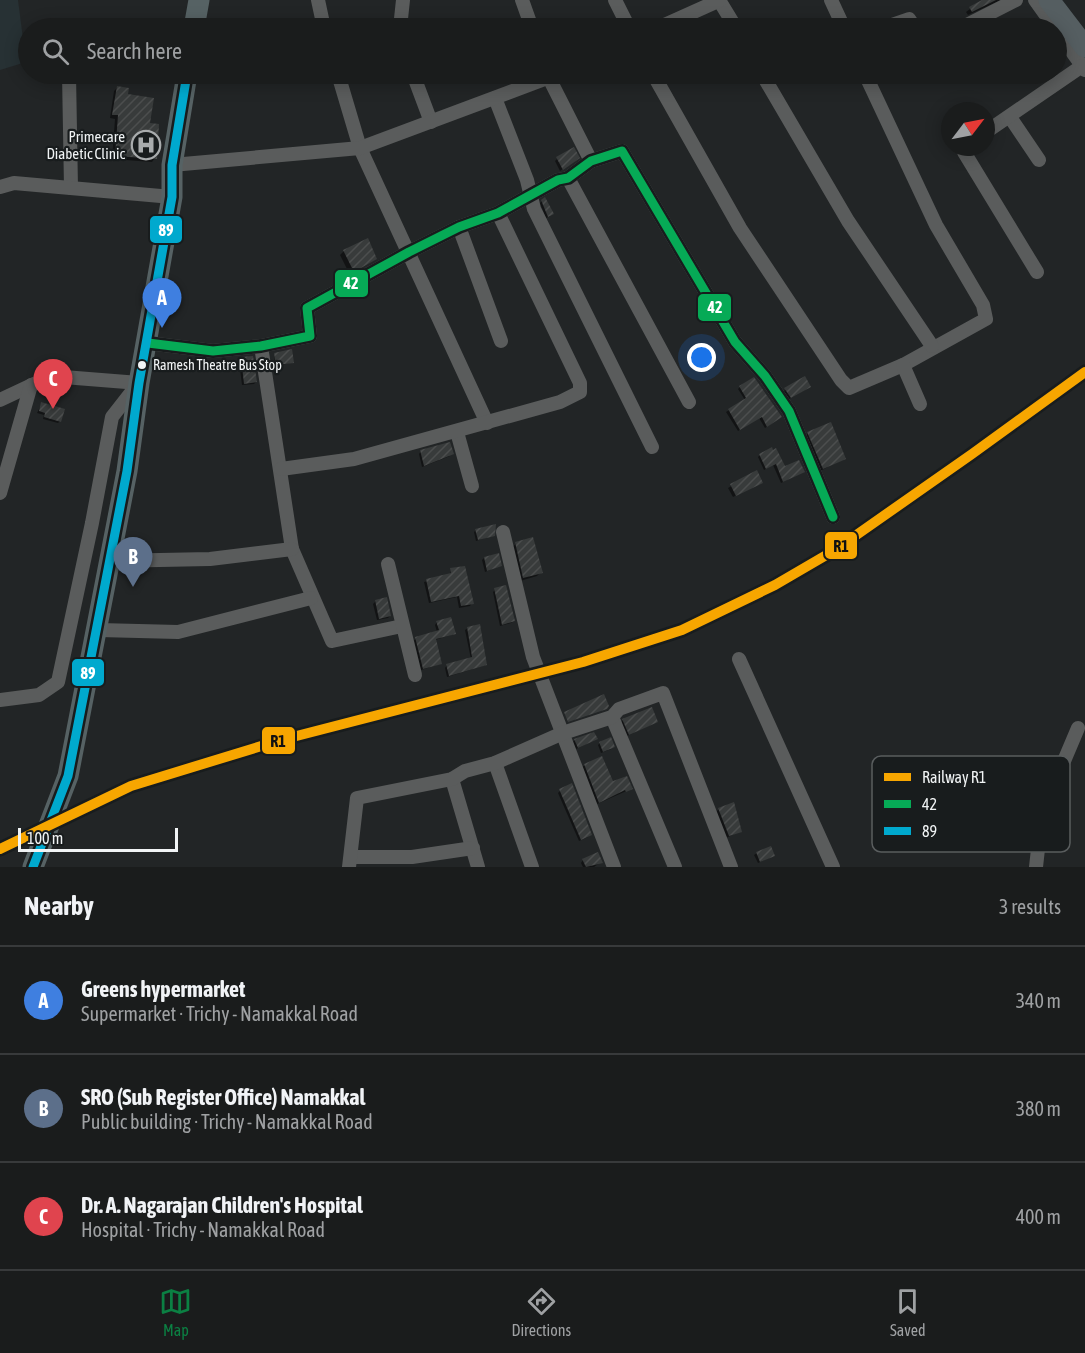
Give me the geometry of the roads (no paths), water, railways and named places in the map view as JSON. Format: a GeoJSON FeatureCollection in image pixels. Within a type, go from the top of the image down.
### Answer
{"type":"FeatureCollection","features":[{"type":"Feature","properties":{"kind":"highway"},"geometry":{"type":"LineString","coordinates":[[196,18],[199,0]]}},
{"type":"Feature","properties":{"kind":"highway"},"geometry":{"type":"LineString","coordinates":[[209,18],[212,0]]}},
{"type":"Feature","properties":{"kind":"highway"},"geometry":{"type":"LineString","coordinates":[[179,164],[186,84]]}},
{"type":"Feature","properties":{"kind":"highway"},"geometry":{"type":"LineString","coordinates":[[33,867],[68,776],[99,630],[172,197],[198,84]]}},
{"type":"Feature","properties":{"kind":"main road"},"geometry":{"type":"LineString","coordinates":[[1049,0],[1060,18]]}},
{"type":"Feature","properties":{"kind":"main road"},"geometry":{"type":"LineString","coordinates":[[1067,29],[1082,54]]}},
{"type":"Feature","properties":{"kind":"street"},"geometry":{"type":"LineString","coordinates":[[318,0],[322,18]]}},
{"type":"Feature","properties":{"kind":"street"},"geometry":{"type":"LineString","coordinates":[[401,18],[403,0]]}},
{"type":"Feature","properties":{"kind":"street"},"geometry":{"type":"LineString","coordinates":[[522,0],[528,18]]}},
{"type":"Feature","properties":{"kind":"street"},"geometry":{"type":"LineString","coordinates":[[615,0],[624,18]]}},
{"type":"Feature","properties":{"kind":"street"},"geometry":{"type":"LineString","coordinates":[[680,18],[720,0],[730,18]]}},
{"type":"Feature","properties":{"kind":"street"},"geometry":{"type":"LineString","coordinates":[[831,0],[839,18]]}},
{"type":"Feature","properties":{"kind":"street"},"geometry":{"type":"LineString","coordinates":[[981,18],[1016,0]]}},
{"type":"Feature","properties":{"kind":"street"},"geometry":{"type":"LineString","coordinates":[[1035,0],[1051,18]]}},
{"type":"Feature","properties":{"kind":"street"},"geometry":{"type":"LineString","coordinates":[[1067,37],[1082,54],[1067,67]]}},
{"type":"Feature","properties":{"kind":"street"},"geometry":{"type":"LineString","coordinates":[[69,84],[71,188]]}},
{"type":"Feature","properties":{"kind":"street"},"geometry":{"type":"LineString","coordinates":[[341,84],[360,148],[487,423]]}},
{"type":"Feature","properties":{"kind":"street"},"geometry":{"type":"LineString","coordinates":[[417,84],[431,122]]}},
{"type":"Feature","properties":{"kind":"street"},"geometry":{"type":"LineString","coordinates":[[179,164],[360,148],[529,84]]}},
{"type":"Feature","properties":{"kind":"street"},"geometry":{"type":"LineString","coordinates":[[555,84],[591,161]]}},
{"type":"Feature","properties":{"kind":"street"},"geometry":{"type":"LineString","coordinates":[[659,84],[740,228],[841,380],[849,388],[903,365],[932,346],[986,319],[983,305],[936,225],[870,84]]}},
{"type":"Feature","properties":{"kind":"street"},"geometry":{"type":"LineString","coordinates":[[768,84],[848,221],[932,346]]}},
{"type":"Feature","properties":{"kind":"street"},"geometry":{"type":"LineString","coordinates":[[995,126],[1010,117],[1048,84]]}},
{"type":"Feature","properties":{"kind":"street"},"geometry":{"type":"LineString","coordinates":[[495,98],[534,209],[652,447]]}},
{"type":"Feature","properties":{"kind":"street"},"geometry":{"type":"LineString","coordinates":[[1010,117],[1040,160]]}},
{"type":"Feature","properties":{"kind":"street"},"geometry":{"type":"LineString","coordinates":[[148,343],[213,351],[261,346],[310,336],[307,308],[459,227],[498,213],[530,193],[558,180],[568,178],[591,161],[622,151],[735,342],[765,376],[789,411],[833,517]]}},
{"type":"Feature","properties":{"kind":"street"},"geometry":{"type":"LineString","coordinates":[[966,156],[1037,272]]}},
{"type":"Feature","properties":{"kind":"street"},"geometry":{"type":"LineString","coordinates":[[568,178],[689,402]]}},
{"type":"Feature","properties":{"kind":"street"},"geometry":{"type":"LineString","coordinates":[[0,187],[14,183],[172,197]]}},
{"type":"Feature","properties":{"kind":"street"},"geometry":{"type":"LineString","coordinates":[[281,469],[354,459],[560,402],[580,392],[580,383],[498,213]]}},
{"type":"Feature","properties":{"kind":"street"},"geometry":{"type":"LineString","coordinates":[[459,227],[501,341]]}},
{"type":"Feature","properties":{"kind":"street"},"geometry":{"type":"LineString","coordinates":[[261,346],[292,549],[311,598],[332,641],[402,626]]}},
{"type":"Feature","properties":{"kind":"street"},"geometry":{"type":"LineString","coordinates":[[903,365],[920,404]]}},
{"type":"Feature","properties":{"kind":"street"},"geometry":{"type":"LineString","coordinates":[[0,400],[51,376],[139,383]]}},
{"type":"Feature","properties":{"kind":"street"},"geometry":{"type":"LineString","coordinates":[[0,700],[39,695],[58,682],[112,417],[139,383]]}},
{"type":"Feature","properties":{"kind":"street"},"geometry":{"type":"LineString","coordinates":[[0,493],[31,385]]}},
{"type":"Feature","properties":{"kind":"street"},"geometry":{"type":"LineString","coordinates":[[458,432],[472,486]]}},
{"type":"Feature","properties":{"kind":"street"},"geometry":{"type":"LineString","coordinates":[[503,532],[533,657],[614,867]]}},
{"type":"Feature","properties":{"kind":"street"},"geometry":{"type":"LineString","coordinates":[[110,561],[210,559],[292,549]]}},
{"type":"Feature","properties":{"kind":"street"},"geometry":{"type":"LineString","coordinates":[[388,564],[415,675]]}},
{"type":"Feature","properties":{"kind":"street"},"geometry":{"type":"LineString","coordinates":[[99,630],[178,632],[311,598]]}},
{"type":"Feature","properties":{"kind":"street"},"geometry":{"type":"LineString","coordinates":[[739,659],[833,867]]}},
{"type":"Feature","properties":{"kind":"street"},"geometry":{"type":"LineString","coordinates":[[472,848],[412,857],[351,862],[357,798],[452,779],[465,771],[495,763],[563,733],[612,717],[619,709],[663,693],[731,867]]}},
{"type":"Feature","properties":{"kind":"street"},"geometry":{"type":"LineString","coordinates":[[612,717],[675,867]]}},
{"type":"Feature","properties":{"kind":"street"},"geometry":{"type":"LineString","coordinates":[[1066,756],[1078,728]]}},
{"type":"Feature","properties":{"kind":"street"},"geometry":{"type":"LineString","coordinates":[[495,763],[532,867]]}},
{"type":"Feature","properties":{"kind":"street"},"geometry":{"type":"LineString","coordinates":[[452,779],[478,867]]}},
{"type":"Feature","properties":{"kind":"street"},"geometry":{"type":"LineString","coordinates":[[1036,867],[1038,852]]}},
{"type":"Feature","properties":{"kind":"rail line","name":"R1"},"geometry":{"type":"LineString","coordinates":[[0,849],[131,786],[281,740],[583,662],[682,630],[775,585],[835,550],[1085,372]]}},
{"type":"Feature","properties":{"kind":"place","name":"Primecare Diabetic Clinic"},"geometry":{"type":"Point","coordinates":[146,145]}},
{"type":"Feature","properties":{"kind":"place","name":"Greens hypermarket"},"geometry":{"type":"Point","coordinates":[162,328]}},
{"type":"Feature","properties":{"kind":"place","name":"Ramesh Theatre Bus Stop"},"geometry":{"type":"Point","coordinates":[142,365]}},
{"type":"Feature","properties":{"kind":"place","name":"Dr. A. Nagarajan Children's Hospital"},"geometry":{"type":"Point","coordinates":[53,409]}},
{"type":"Feature","properties":{"kind":"place","name":"SRO (Sub Register Office) Namakkal"},"geometry":{"type":"Point","coordinates":[133,587]}}]}
